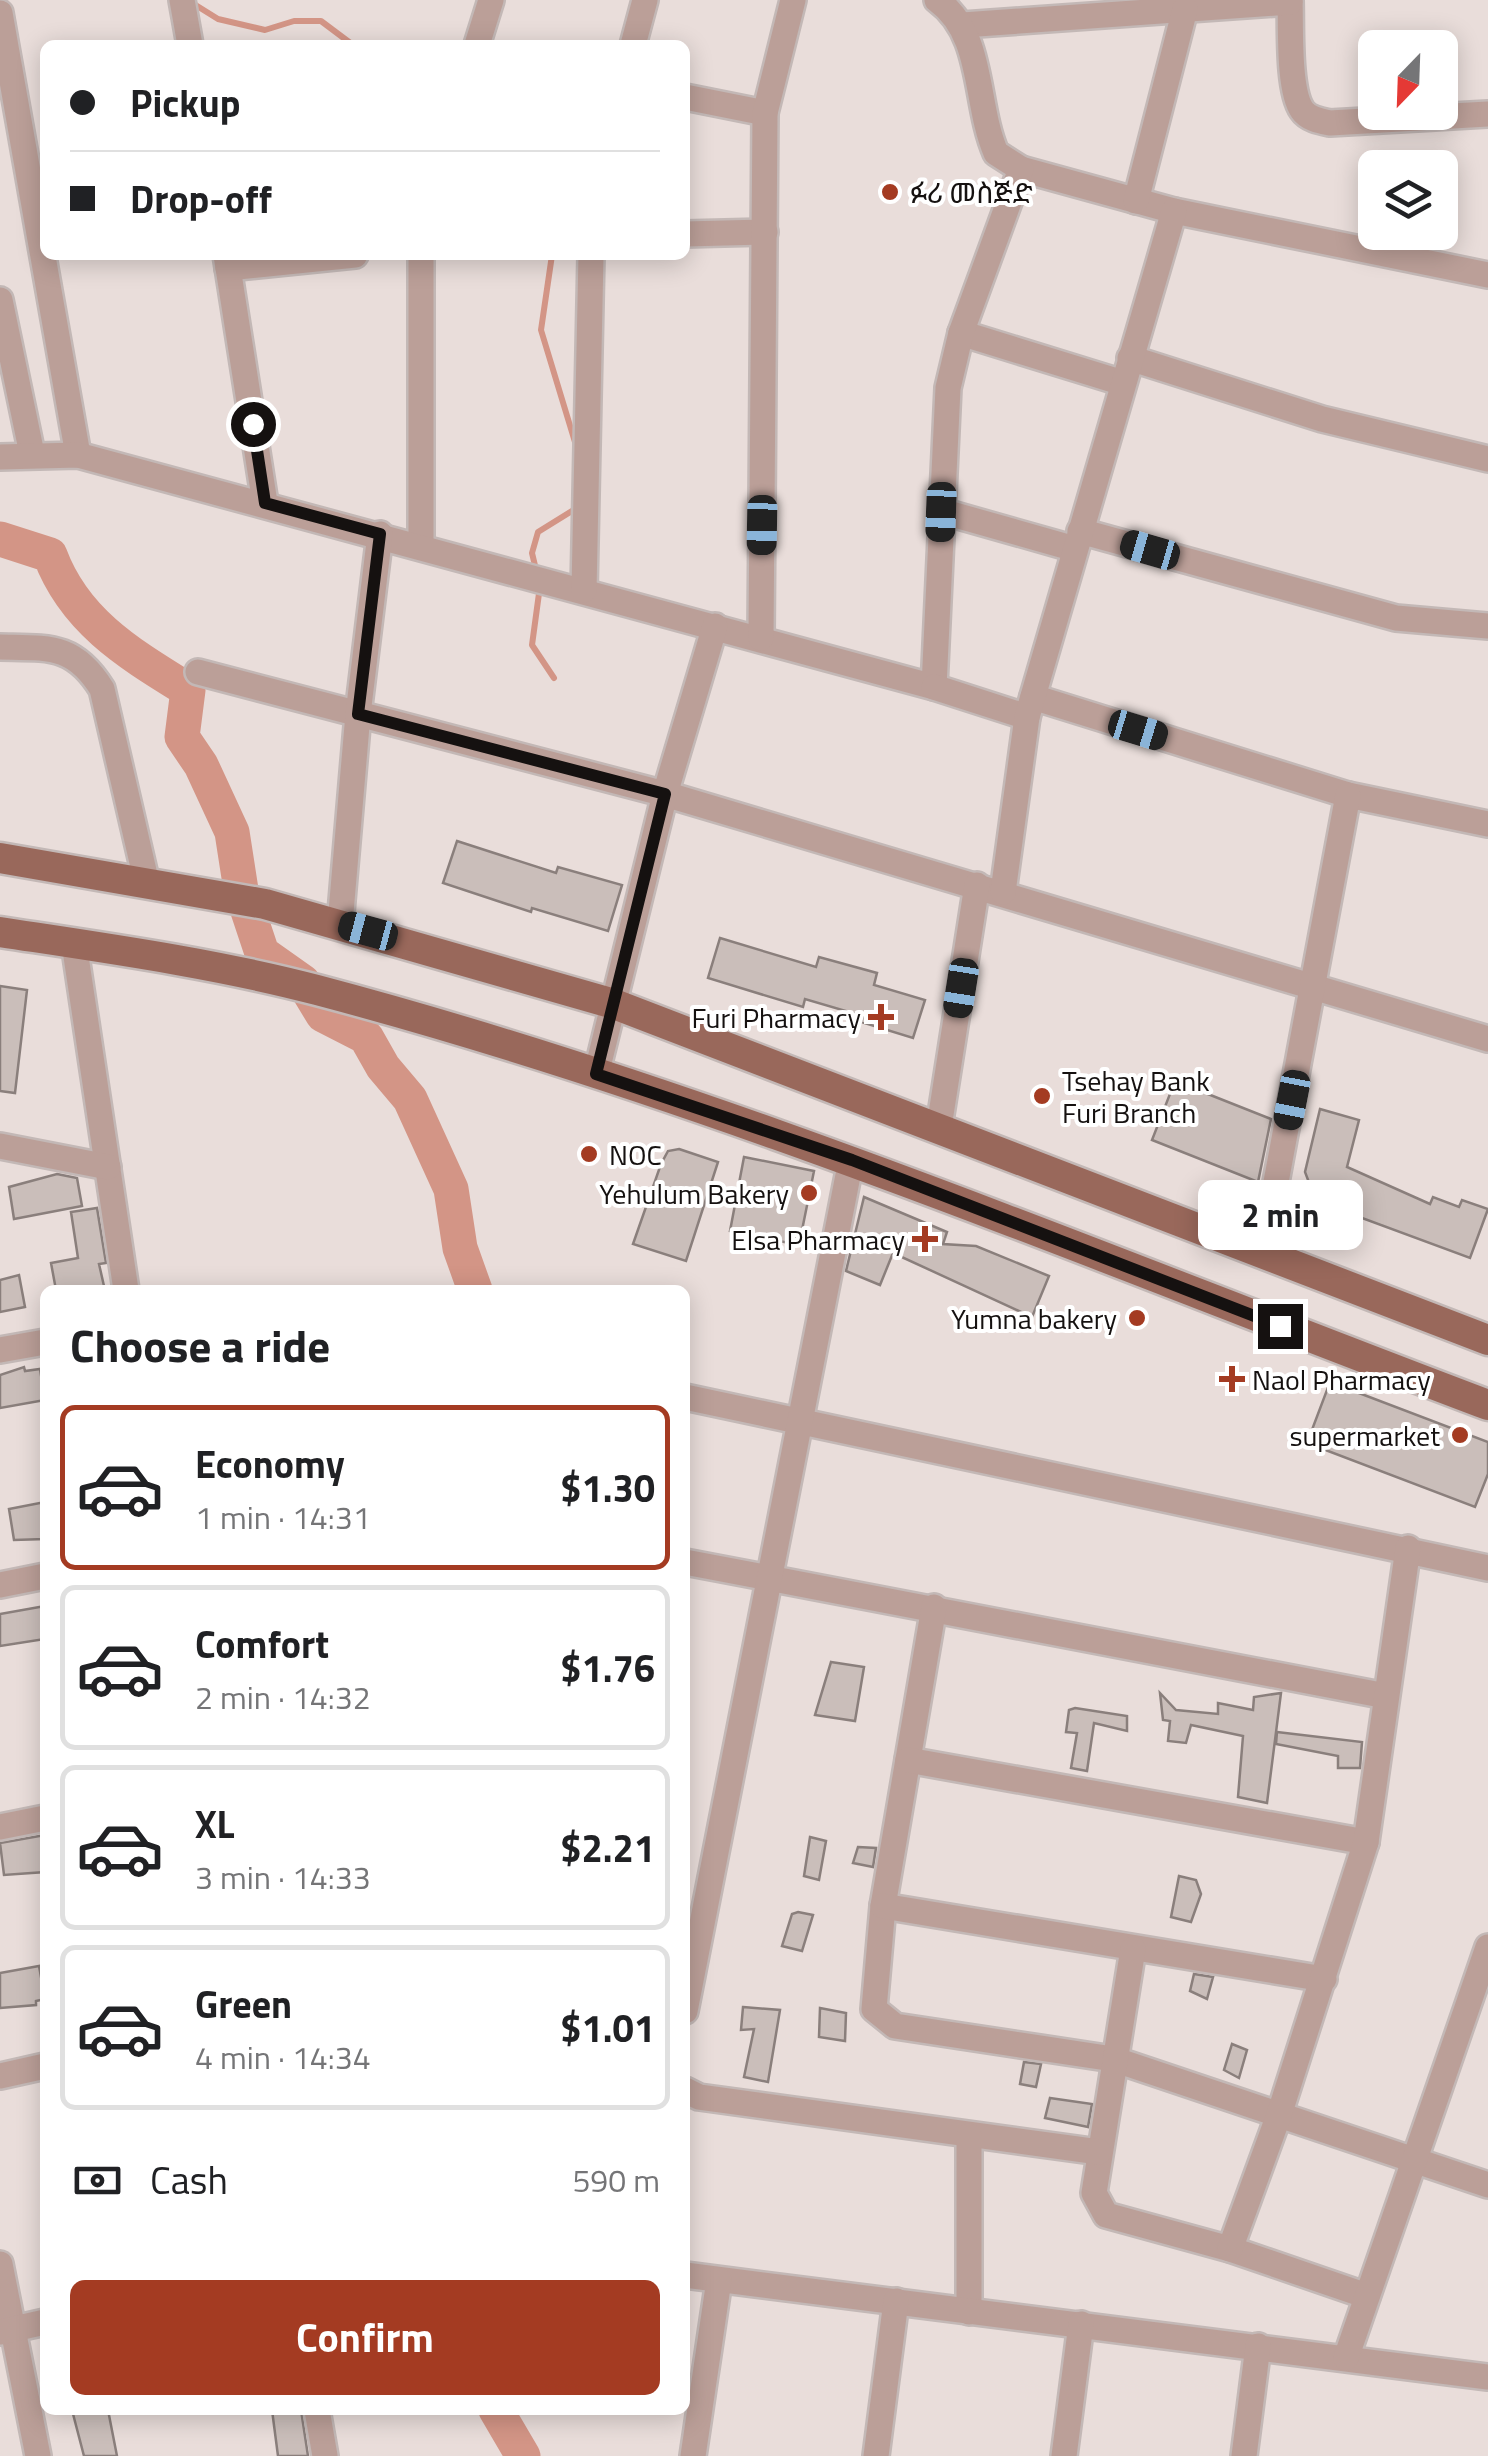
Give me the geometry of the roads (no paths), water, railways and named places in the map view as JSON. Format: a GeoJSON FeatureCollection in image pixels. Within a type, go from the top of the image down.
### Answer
{"type":"FeatureCollection","features":[{"type":"Feature","properties":{"kind":"main road"},"geometry":{"type":"LineString","coordinates":[[0,858],[265,904],[614,1004],[1488,1340]]}},
{"type":"Feature","properties":{"kind":"main road"},"geometry":{"type":"LineString","coordinates":[[0,932],[313,989],[596,1074],[852,1160],[1488,1405]]}},
{"type":"Feature","properties":{"kind":"street"},"geometry":{"type":"LineString","coordinates":[[182,0],[189,40]]}},
{"type":"Feature","properties":{"kind":"street"},"geometry":{"type":"LineString","coordinates":[[478,40],[491,0]]}},
{"type":"Feature","properties":{"kind":"street"},"geometry":{"type":"LineString","coordinates":[[634,40],[645,0]]}},
{"type":"Feature","properties":{"kind":"street"},"geometry":{"type":"LineString","coordinates":[[760,638],[765,113],[793,0]]}},
{"type":"Feature","properties":{"kind":"street"},"geometry":{"type":"LineString","coordinates":[[937,0],[963,25],[996,153],[1021,169],[1174,211],[1488,276]]}},
{"type":"Feature","properties":{"kind":"street"},"geometry":{"type":"LineString","coordinates":[[963,25],[1290,1],[1295,91],[1302,110],[1313,118],[1330,123],[1488,114]]}},
{"type":"Feature","properties":{"kind":"street"},"geometry":{"type":"LineString","coordinates":[[1136,201],[1186,9]]}},
{"type":"Feature","properties":{"kind":"street"},"geometry":{"type":"LineString","coordinates":[[0,13],[10,130],[78,455]]}},
{"type":"Feature","properties":{"kind":"street"},"geometry":{"type":"LineString","coordinates":[[690,97],[765,113]]}},
{"type":"Feature","properties":{"kind":"street"},"geometry":{"type":"LineString","coordinates":[[934,687],[948,388],[961,333],[1021,169]]}},
{"type":"Feature","properties":{"kind":"street"},"geometry":{"type":"LineString","coordinates":[[1003,892],[1030,707],[1174,211]]}},
{"type":"Feature","properties":{"kind":"street"},"geometry":{"type":"LineString","coordinates":[[690,234],[766,232]]}},
{"type":"Feature","properties":{"kind":"street"},"geometry":{"type":"LineString","coordinates":[[264,260],[227,262],[265,503]]}},
{"type":"Feature","properties":{"kind":"street"},"geometry":{"type":"LineString","coordinates":[[421,260],[421,546]]}},
{"type":"Feature","properties":{"kind":"street"},"geometry":{"type":"LineString","coordinates":[[584,590],[591,260]]}},
{"type":"Feature","properties":{"kind":"street"},"geometry":{"type":"LineString","coordinates":[[0,300],[32,454]]}},
{"type":"Feature","properties":{"kind":"street"},"geometry":{"type":"LineString","coordinates":[[961,333],[1122,383]]}},
{"type":"Feature","properties":{"kind":"street"},"geometry":{"type":"LineString","coordinates":[[1130,358],[1322,418],[1488,459]]}},
{"type":"Feature","properties":{"kind":"street"},"geometry":{"type":"LineString","coordinates":[[0,456],[78,455],[934,687],[1030,707],[1348,794],[1488,824]]}},
{"type":"Feature","properties":{"kind":"street"},"geometry":{"type":"LineString","coordinates":[[941,512],[1078,540],[1396,618],[1461,627],[1488,626]]}},
{"type":"Feature","properties":{"kind":"street"},"geometry":{"type":"LineString","coordinates":[[340,924],[358,714],[380,534]]}},
{"type":"Feature","properties":{"kind":"street"},"geometry":{"type":"LineString","coordinates":[[596,1074],[665,794],[715,626]]}},
{"type":"Feature","properties":{"kind":"street"},"geometry":{"type":"LineString","coordinates":[[0,647],[45,648],[71,654],[96,678],[147,884]]}},
{"type":"Feature","properties":{"kind":"street"},"geometry":{"type":"LineString","coordinates":[[198,672],[665,794],[1488,1039]]}},
{"type":"Feature","properties":{"kind":"street"},"geometry":{"type":"LineString","coordinates":[[1263,1252],[1348,794]]}},
{"type":"Feature","properties":{"kind":"street"},"geometry":{"type":"LineString","coordinates":[[939,1127],[977,885]]}},
{"type":"Feature","properties":{"kind":"street"},"geometry":{"type":"LineString","coordinates":[[74,943],[125,1285]]}},
{"type":"Feature","properties":{"kind":"street"},"geometry":{"type":"LineString","coordinates":[[0,1146],[108,1166]]}},
{"type":"Feature","properties":{"kind":"street"},"geometry":{"type":"LineString","coordinates":[[690,1985],[852,1160]]}},
{"type":"Feature","properties":{"kind":"street"},"geometry":{"type":"LineString","coordinates":[[0,1350],[40,1343]]}},
{"type":"Feature","properties":{"kind":"street"},"geometry":{"type":"LineString","coordinates":[[690,1398],[1488,1568]]}},
{"type":"Feature","properties":{"kind":"street"},"geometry":{"type":"LineString","coordinates":[[1230,2249],[1280,2112],[1366,1842],[1408,1548]]}},
{"type":"Feature","properties":{"kind":"street"},"geometry":{"type":"LineString","coordinates":[[690,1563],[1386,1696]]}},
{"type":"Feature","properties":{"kind":"street"},"geometry":{"type":"LineString","coordinates":[[0,1585],[40,1577]]}},
{"type":"Feature","properties":{"kind":"street"},"geometry":{"type":"LineString","coordinates":[[934,1607],[883,1906],[874,2009],[881,2019],[895,2026],[1113,2058],[1488,2186]]}},
{"type":"Feature","properties":{"kind":"street"},"geometry":{"type":"LineString","coordinates":[[908,1760],[1366,1842]]}},
{"type":"Feature","properties":{"kind":"street"},"geometry":{"type":"LineString","coordinates":[[0,1827],[40,1819]]}},
{"type":"Feature","properties":{"kind":"street"},"geometry":{"type":"LineString","coordinates":[[883,1906],[1324,1979]]}},
{"type":"Feature","properties":{"kind":"street"},"geometry":{"type":"LineString","coordinates":[[1133,1949],[1094,2193],[1106,2215],[1230,2249],[1368,2296]]}},
{"type":"Feature","properties":{"kind":"street"},"geometry":{"type":"LineString","coordinates":[[1346,2358],[1485,1963]]}},
{"type":"Feature","properties":{"kind":"street"},"geometry":{"type":"LineString","coordinates":[[0,2076],[40,2067]]}},
{"type":"Feature","properties":{"kind":"street"},"geometry":{"type":"LineString","coordinates":[[690,2092],[699,2097],[1099,2152]]}},
{"type":"Feature","properties":{"kind":"street"},"geometry":{"type":"LineString","coordinates":[[969,2136],[970,2312]]}},
{"type":"Feature","properties":{"kind":"street"},"geometry":{"type":"LineString","coordinates":[[0,2264],[5,2331],[38,2456]]}},
{"type":"Feature","properties":{"kind":"street"},"geometry":{"type":"LineString","coordinates":[[690,2276],[1488,2377]]}},
{"type":"Feature","properties":{"kind":"street"},"geometry":{"type":"LineString","coordinates":[[693,2456],[719,2280]]}},
{"type":"Feature","properties":{"kind":"street"},"geometry":{"type":"LineString","coordinates":[[876,2456],[896,2302]]}},
{"type":"Feature","properties":{"kind":"street"},"geometry":{"type":"LineString","coordinates":[[5,2331],[40,2323]]}},
{"type":"Feature","properties":{"kind":"street"},"geometry":{"type":"LineString","coordinates":[[1064,2456],[1080,2324]]}},
{"type":"Feature","properties":{"kind":"street"},"geometry":{"type":"LineString","coordinates":[[1244,2456],[1258,2346]]}},
{"type":"Feature","properties":{"kind":"street"},"geometry":{"type":"LineString","coordinates":[[318,2415],[325,2456]]}},
{"type":"Feature","properties":{"kind":"waterway"},"geometry":{"type":"LineString","coordinates":[[189,1],[218,19],[265,30],[294,21],[321,21],[346,40]]}},
{"type":"Feature","properties":{"kind":"waterway"},"geometry":{"type":"LineString","coordinates":[[551,260],[541,330],[578,452]]}},
{"type":"Feature","properties":{"kind":"waterway"},"geometry":{"type":"LineString","coordinates":[[537,574],[532,553],[538,532],[580,506]]}},
{"type":"Feature","properties":{"kind":"waterway"},"geometry":{"type":"LineString","coordinates":[[0,539],[50,555],[61,579],[89,618],[125,649],[188,690],[182,737],[201,765],[232,832],[241,890],[262,953],[303,982],[323,1015],[366,1037],[383,1067],[410,1099],[451,1189],[460,1248],[473,1285]]}},
{"type":"Feature","properties":{"kind":"waterway"},"geometry":{"type":"LineString","coordinates":[[540,586],[532,645],[554,678]]}},
{"type":"Feature","properties":{"kind":"waterway"},"geometry":{"type":"LineString","coordinates":[[499,2415],[523,2456]]}},
{"type":"Feature","properties":{"kind":"place","name":"ፉሪ መስጅድ"},"geometry":{"type":"Point","coordinates":[890,192]}},
{"type":"Feature","properties":{"kind":"place","name":"Furi Pharmacy"},"geometry":{"type":"Point","coordinates":[881,1017]}},
{"type":"Feature","properties":{"kind":"place","name":"Tsehay Bank Furi Branch"},"geometry":{"type":"Point","coordinates":[1042,1096]}},
{"type":"Feature","properties":{"kind":"place","name":"NOC"},"geometry":{"type":"Point","coordinates":[589,1154]}},
{"type":"Feature","properties":{"kind":"place","name":"Yehulum Bakery"},"geometry":{"type":"Point","coordinates":[809,1193]}},
{"type":"Feature","properties":{"kind":"place","name":"Elsa Pharmacy"},"geometry":{"type":"Point","coordinates":[925,1239]}},
{"type":"Feature","properties":{"kind":"place","name":"Yumna bakery"},"geometry":{"type":"Point","coordinates":[1137,1318]}},
{"type":"Feature","properties":{"kind":"place","name":"Naol Pharmacy"},"geometry":{"type":"Point","coordinates":[1232,1379]}},
{"type":"Feature","properties":{"kind":"place","name":"supermarket"},"geometry":{"type":"Point","coordinates":[1460,1435]}}]}
